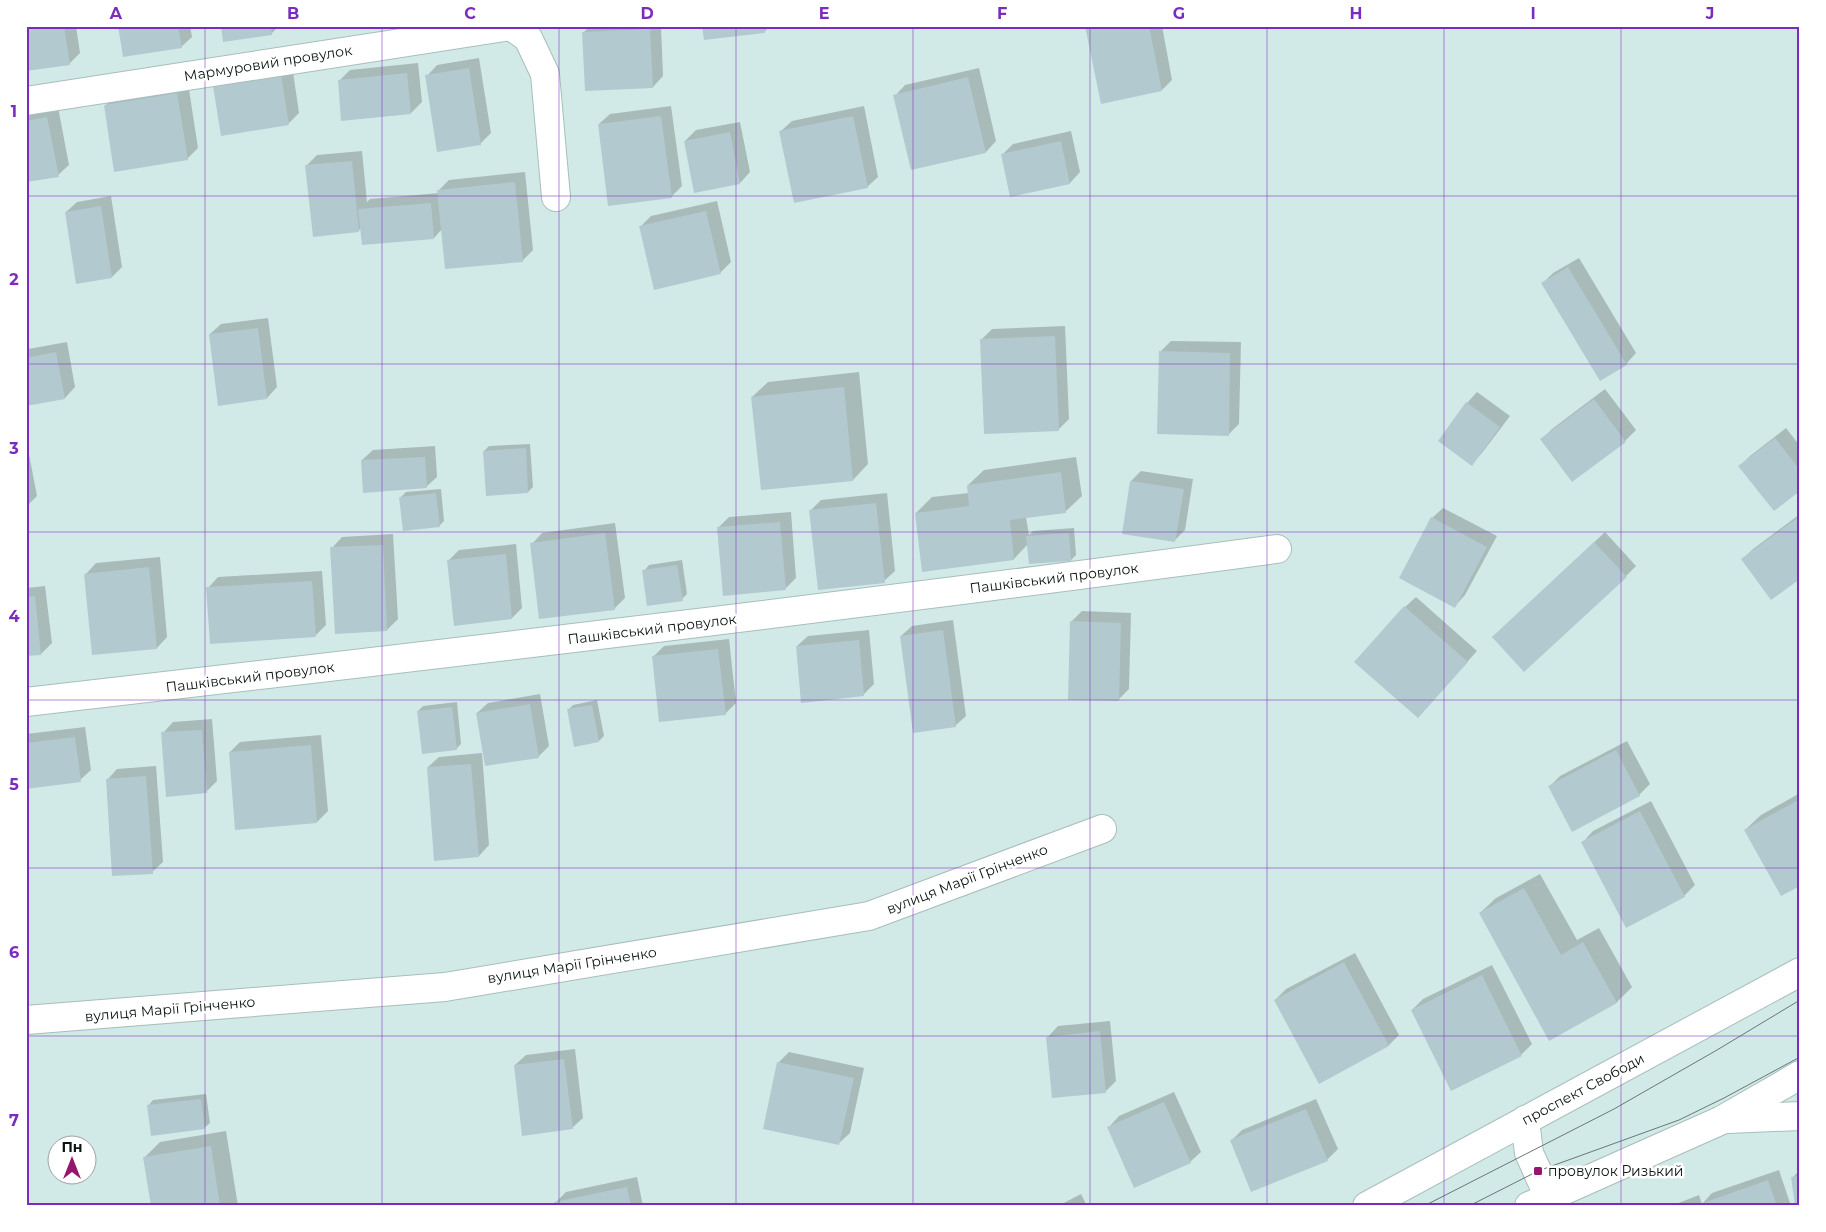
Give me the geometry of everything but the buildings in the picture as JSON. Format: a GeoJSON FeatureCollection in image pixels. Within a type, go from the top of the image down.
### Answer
{"type":"FeatureCollection","features":[{"type":"Feature","properties":{"kind":"street","name":"Мармуровий провулок"},"geometry":{"type":"LineString","coordinates":[[26,101],[511,26],[528,38],[544,74],[556,197]]}},
{"type":"Feature","properties":{"kind":"street","name":"Пашківський провулок"},"geometry":{"type":"LineString","coordinates":[[26,702],[495,648],[1052,579],[1277,549]]}},
{"type":"Feature","properties":{"kind":"street","name":"вулиця Марії Грінченко"},"geometry":{"type":"LineString","coordinates":[[26,1020],[446,987],[869,916],[1102,829]]}},
{"type":"Feature","properties":{"kind":"street","name":"проспект Свободи"},"geometry":{"type":"LineString","coordinates":[[1367,1206],[1800,972]]}},
{"type":"Feature","properties":{"kind":"street"},"geometry":{"type":"LineString","coordinates":[[1525,1120],[1530,1153],[1543,1203],[1722,1120],[1800,1075]]}},
{"type":"Feature","properties":{"kind":"street"},"geometry":{"type":"LineString","coordinates":[[1722,1120],[1800,1116]]}},
{"type":"Feature","properties":{"kind":"tram line"},"geometry":{"type":"LineString","coordinates":[[1424,1206],[1614,1109],[1800,1000]]}},
{"type":"Feature","properties":{"kind":"tram line"},"geometry":{"type":"LineString","coordinates":[[1469,1206],[1538,1171],[1679,1120],[1800,1057]]}},
{"type":"Feature","properties":{"kind":"place","name":"провулок Ризький"},"geometry":{"type":"Point","coordinates":[1538,1171]}}]}
